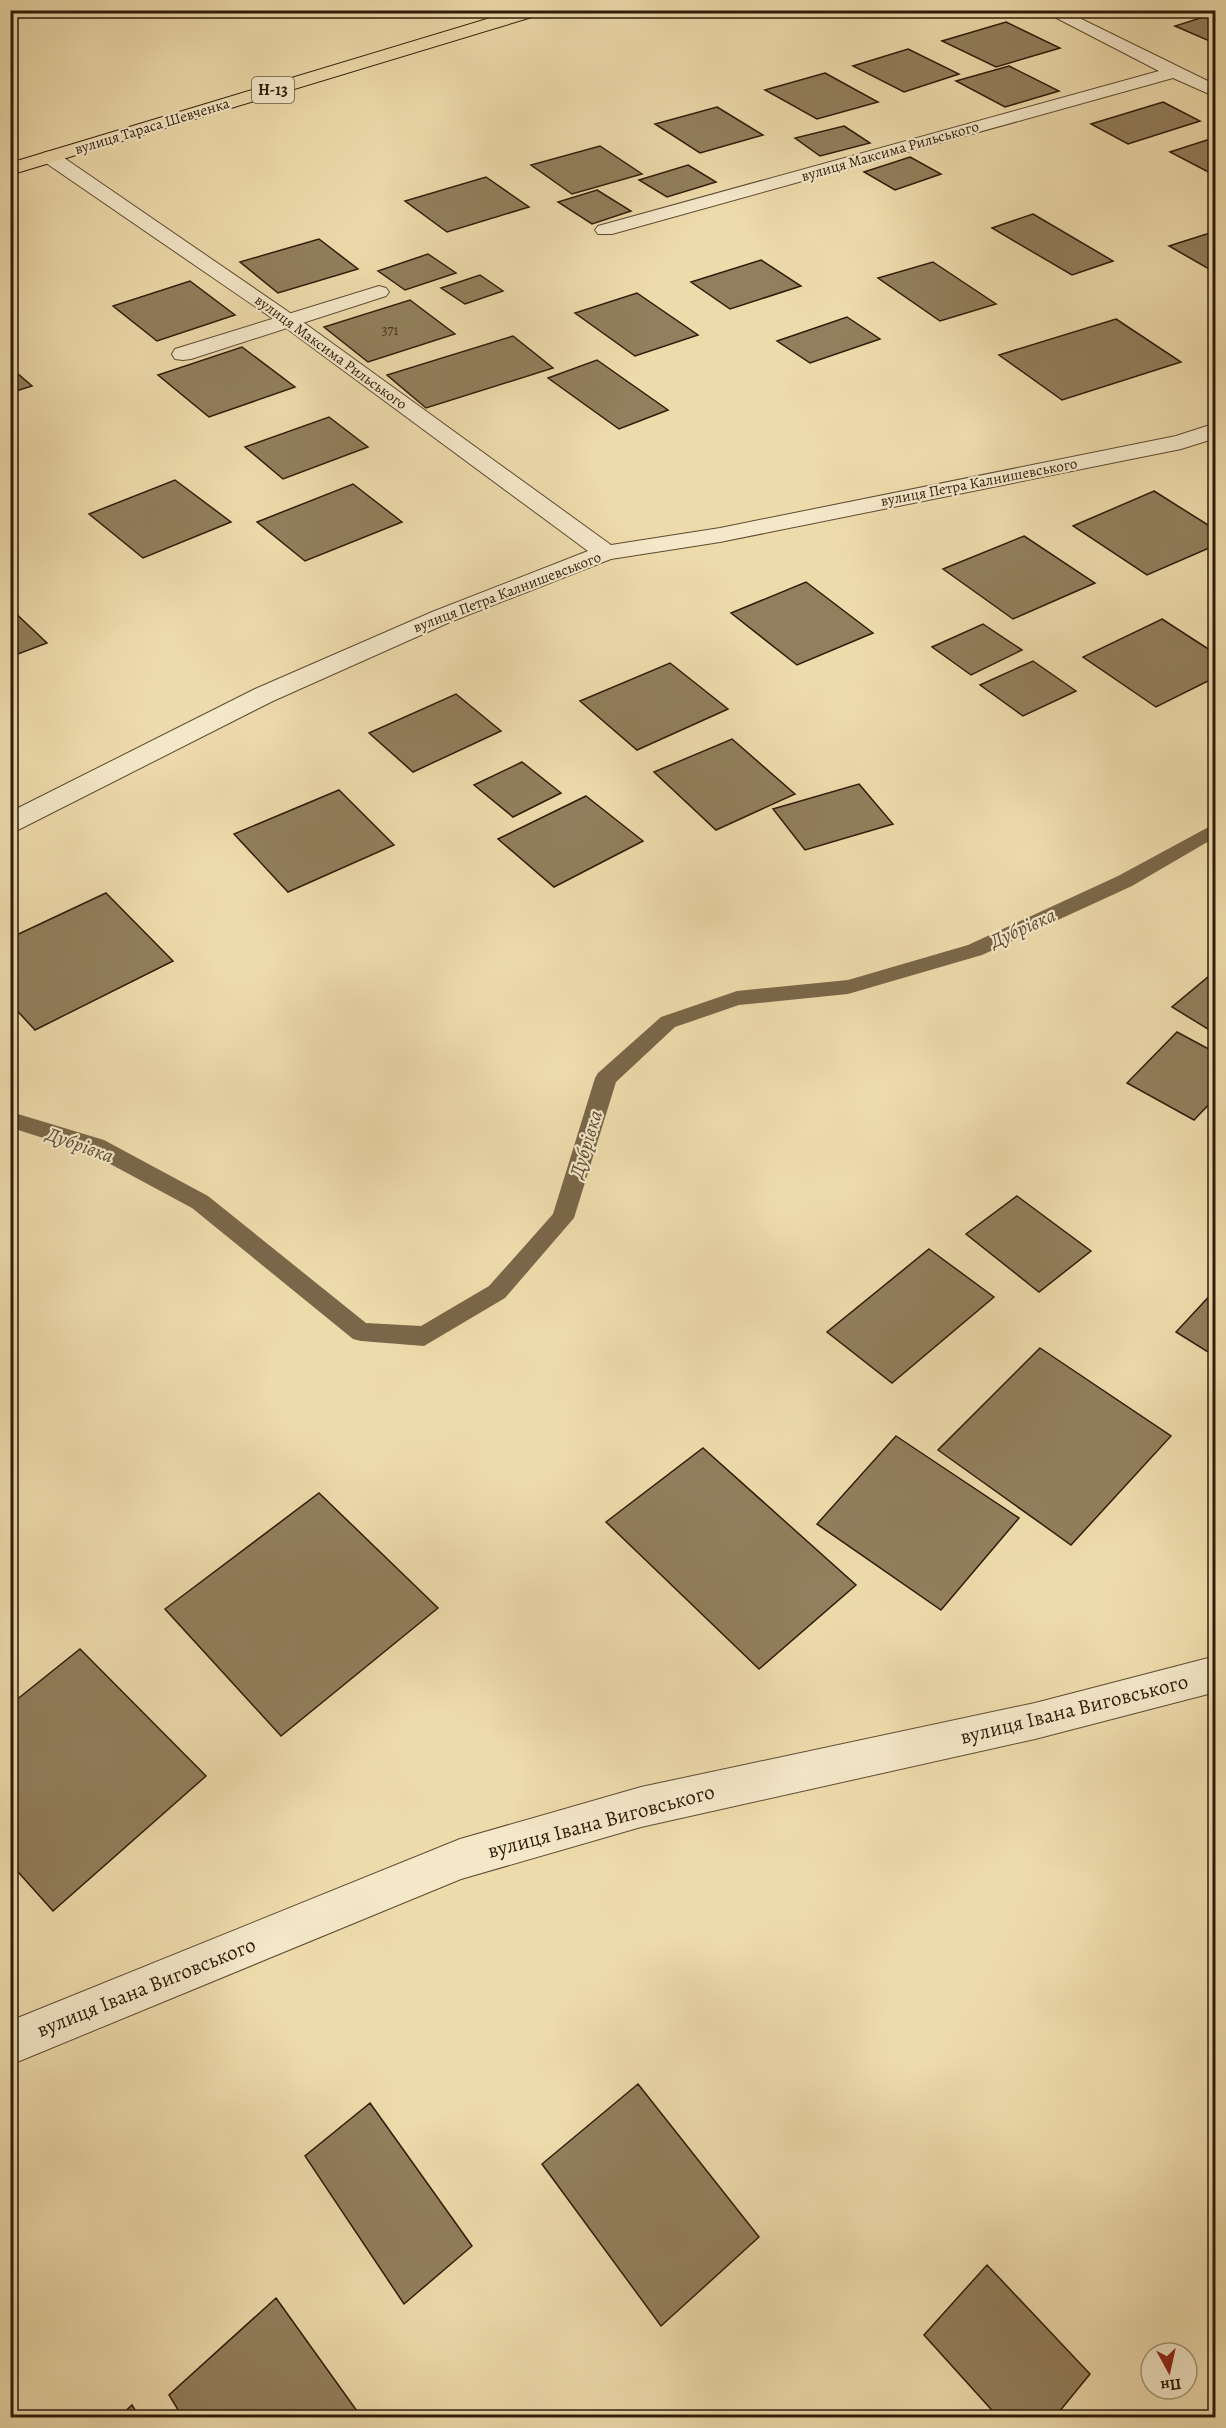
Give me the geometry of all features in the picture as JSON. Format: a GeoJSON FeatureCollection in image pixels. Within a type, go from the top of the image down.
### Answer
{"type":"FeatureCollection","features":[{"type":"Feature","properties":{"kind":"main road","name":"вулиця Тараса Шевченка"},"geometry":{"type":"LineString","coordinates":[[10,170],[536,10]]}},
{"type":"Feature","properties":{"kind":"street"},"geometry":{"type":"LineString","coordinates":[[1049,10],[1215,92]]}},
{"type":"Feature","properties":{"kind":"street","name":"вулиця Максима Рильського"},"geometry":{"type":"LineString","coordinates":[[605,230],[1174,72]]}},
{"type":"Feature","properties":{"kind":"street","name":"вулиця Максима Рильського"},"geometry":{"type":"LineString","coordinates":[[50,157],[289,321],[606,553]]}},
{"type":"Feature","properties":{"kind":"street"},"geometry":{"type":"LineString","coordinates":[[183,354],[379,292]]}},
{"type":"Feature","properties":{"kind":"street","name":"вулиця Петра Калнишевського"},"geometry":{"type":"LineString","coordinates":[[10,823],[264,695],[441,617],[606,553],[720,535],[1181,442],[1215,430]]}},
{"type":"Feature","properties":{"kind":"street","name":"вулиця Івана Виговського"},"geometry":{"type":"LineString","coordinates":[[10,2043],[460,1859],[641,1807],[1035,1721],[1215,1674]]}},
{"type":"Feature","properties":{"kind":"building"},"geometry":{"type":"Polygon","coordinates":[[[1216,13],[1214,43],[1175,26],[1216,13]]]}},
{"type":"Feature","properties":{"kind":"building"},"geometry":{"type":"Polygon","coordinates":[[[1006,22],[1060,48],[996,67],[942,41],[1006,22]]]}},
{"type":"Feature","properties":{"kind":"building"},"geometry":{"type":"Polygon","coordinates":[[[908,49],[959,74],[904,92],[853,66],[908,49]]]}},
{"type":"Feature","properties":{"kind":"building"},"geometry":{"type":"Polygon","coordinates":[[[1009,66],[1059,91],[1005,107],[956,81],[1009,66]]]}},
{"type":"Feature","properties":{"kind":"building"},"geometry":{"type":"Polygon","coordinates":[[[825,73],[878,102],[817,119],[765,90],[825,73]]]}},
{"type":"Feature","properties":{"kind":"building"},"geometry":{"type":"Polygon","coordinates":[[[1163,102],[1200,121],[1128,144],[1091,124],[1163,102]]]}},
{"type":"Feature","properties":{"kind":"building"},"geometry":{"type":"Polygon","coordinates":[[[717,107],[763,135],[700,153],[655,124],[717,107]]]}},
{"type":"Feature","properties":{"kind":"building"},"geometry":{"type":"Polygon","coordinates":[[[844,126],[870,143],[820,156],[795,138],[844,126]]]}},
{"type":"Feature","properties":{"kind":"building"},"geometry":{"type":"Polygon","coordinates":[[[1207,140],[1216,144],[1216,176],[1170,152],[1207,140]]]}},
{"type":"Feature","properties":{"kind":"building"},"geometry":{"type":"Polygon","coordinates":[[[600,146],[642,174],[572,194],[531,165],[600,146]]]}},
{"type":"Feature","properties":{"kind":"building"},"geometry":{"type":"Polygon","coordinates":[[[910,157],[941,174],[895,190],[864,172],[910,157]]]}},
{"type":"Feature","properties":{"kind":"building"},"geometry":{"type":"Polygon","coordinates":[[[688,165],[716,182],[667,197],[639,180],[688,165]]]}},
{"type":"Feature","properties":{"kind":"building"},"geometry":{"type":"Polygon","coordinates":[[[486,177],[529,207],[447,232],[405,201],[486,177]]]}},
{"type":"Feature","properties":{"kind":"building"},"geometry":{"type":"Polygon","coordinates":[[[597,190],[631,211],[592,224],[558,202],[597,190]]]}},
{"type":"Feature","properties":{"kind":"building"},"geometry":{"type":"Polygon","coordinates":[[[1033,214],[1113,261],[1072,275],[992,228],[1033,214]]]}},
{"type":"Feature","properties":{"kind":"building"},"geometry":{"type":"Polygon","coordinates":[[[1216,231],[1216,273],[1169,246],[1216,231]]]}},
{"type":"Feature","properties":{"kind":"building"},"geometry":{"type":"Polygon","coordinates":[[[319,239],[358,269],[278,293],[240,262],[319,239]]]}},
{"type":"Feature","properties":{"kind":"building"},"geometry":{"type":"Polygon","coordinates":[[[428,254],[456,273],[405,290],[378,271],[428,254]]]}},
{"type":"Feature","properties":{"kind":"building"},"geometry":{"type":"Polygon","coordinates":[[[761,260],[801,286],[730,309],[691,282],[761,260]]]}},
{"type":"Feature","properties":{"kind":"building"},"geometry":{"type":"Polygon","coordinates":[[[933,262],[996,304],[940,321],[878,278],[933,262]]]}},
{"type":"Feature","properties":{"kind":"building"},"geometry":{"type":"Polygon","coordinates":[[[480,275],[503,291],[465,304],[441,288],[480,275]]]}},
{"type":"Feature","properties":{"kind":"building"},"geometry":{"type":"Polygon","coordinates":[[[190,281],[235,315],[157,341],[113,306],[190,281]]]}},
{"type":"Feature","properties":{"kind":"building"},"geometry":{"type":"Polygon","coordinates":[[[637,293],[698,335],[635,356],[575,313],[637,293]]]}},
{"type":"Feature","properties":{"kind":"building"},"geometry":{"type":"Polygon","coordinates":[[[410,300],[455,334],[368,362],[324,327],[410,300]]]}},
{"type":"Feature","properties":{"kind":"building"},"geometry":{"type":"Polygon","coordinates":[[[847,317],[880,339],[810,363],[777,341],[847,317]]]}},
{"type":"Feature","properties":{"kind":"building"},"geometry":{"type":"Polygon","coordinates":[[[1116,319],[1181,362],[1062,400],[999,355],[1116,319]]]}},
{"type":"Feature","properties":{"kind":"building"},"geometry":{"type":"Polygon","coordinates":[[[513,336],[553,368],[426,408],[387,375],[513,336]]]}},
{"type":"Feature","properties":{"kind":"building"},"geometry":{"type":"Polygon","coordinates":[[[242,347],[295,387],[209,417],[158,375],[242,347]]]}},
{"type":"Feature","properties":{"kind":"building"},"geometry":{"type":"Polygon","coordinates":[[[597,360],[668,410],[619,429],[548,378],[597,360]]]}},
{"type":"Feature","properties":{"kind":"building"},"geometry":{"type":"Polygon","coordinates":[[[10,367],[32,386],[10,393],[10,367]]]}},
{"type":"Feature","properties":{"kind":"building"},"geometry":{"type":"Polygon","coordinates":[[[329,417],[368,447],[283,479],[245,447],[329,417]]]}},
{"type":"Feature","properties":{"kind":"building"},"geometry":{"type":"Polygon","coordinates":[[[175,480],[231,522],[143,558],[89,514],[175,480]]]}},
{"type":"Feature","properties":{"kind":"building"},"geometry":{"type":"Polygon","coordinates":[[[353,484],[402,522],[305,561],[257,522],[353,484]]]}},
{"type":"Feature","properties":{"kind":"building"},"geometry":{"type":"Polygon","coordinates":[[[1154,491],[1216,530],[1216,545],[1147,575],[1073,526],[1154,491]]]}},
{"type":"Feature","properties":{"kind":"building"},"geometry":{"type":"Polygon","coordinates":[[[1024,536],[1095,583],[1013,619],[943,569],[1024,536]]]}},
{"type":"Feature","properties":{"kind":"building"},"geometry":{"type":"Polygon","coordinates":[[[806,582],[873,633],[797,665],[731,613],[806,582]]]}},
{"type":"Feature","properties":{"kind":"building"},"geometry":{"type":"Polygon","coordinates":[[[10,608],[47,643],[10,657],[10,608]]]}},
{"type":"Feature","properties":{"kind":"building"},"geometry":{"type":"Polygon","coordinates":[[[1162,619],[1216,654],[1216,677],[1156,707],[1083,657],[1162,619]]]}},
{"type":"Feature","properties":{"kind":"building"},"geometry":{"type":"Polygon","coordinates":[[[983,624],[1022,650],[971,675],[932,647],[983,624]]]}},
{"type":"Feature","properties":{"kind":"building"},"geometry":{"type":"Polygon","coordinates":[[[1033,661],[1076,691],[1023,716],[980,685],[1033,661]]]}},
{"type":"Feature","properties":{"kind":"building"},"geometry":{"type":"Polygon","coordinates":[[[670,663],[728,709],[637,750],[580,701],[670,663]]]}},
{"type":"Feature","properties":{"kind":"building"},"geometry":{"type":"Polygon","coordinates":[[[456,694],[501,731],[413,772],[369,733],[456,694]]]}},
{"type":"Feature","properties":{"kind":"building"},"geometry":{"type":"Polygon","coordinates":[[[732,739],[795,794],[716,830],[654,772],[732,739]]]}},
{"type":"Feature","properties":{"kind":"building"},"geometry":{"type":"Polygon","coordinates":[[[522,762],[561,793],[513,817],[474,785],[522,762]]]}},
{"type":"Feature","properties":{"kind":"building"},"geometry":{"type":"Polygon","coordinates":[[[859,784],[893,824],[805,850],[773,809],[859,784]]]}},
{"type":"Feature","properties":{"kind":"building"},"geometry":{"type":"Polygon","coordinates":[[[339,790],[394,845],[288,892],[234,834],[339,790]]]}},
{"type":"Feature","properties":{"kind":"building"},"geometry":{"type":"Polygon","coordinates":[[[586,796],[643,841],[554,887],[498,839],[586,796]]]}},
{"type":"Feature","properties":{"kind":"building"},"geometry":{"type":"Polygon","coordinates":[[[106,893],[173,961],[35,1030],[10,1003],[10,938],[106,893]]]}},
{"type":"Feature","properties":{"kind":"building"},"geometry":{"type":"Polygon","coordinates":[[[1214,972],[1216,973],[1216,1034],[1172,1007],[1214,972]]]}},
{"type":"Feature","properties":{"kind":"building"},"geometry":{"type":"Polygon","coordinates":[[[1177,1032],[1216,1053],[1216,1097],[1194,1120],[1127,1083],[1177,1032]]]}},
{"type":"Feature","properties":{"kind":"building"},"geometry":{"type":"Polygon","coordinates":[[[1017,1196],[1091,1251],[1039,1292],[966,1234],[1017,1196]]]}},
{"type":"Feature","properties":{"kind":"building"},"geometry":{"type":"Polygon","coordinates":[[[929,1249],[994,1297],[892,1383],[827,1332],[929,1249]]]}},
{"type":"Feature","properties":{"kind":"building"},"geometry":{"type":"Polygon","coordinates":[[[1216,1289],[1216,1357],[1176,1332],[1216,1289]]]}},
{"type":"Feature","properties":{"kind":"building"},"geometry":{"type":"Polygon","coordinates":[[[1040,1348],[1171,1436],[1071,1545],[938,1450],[1040,1348]]]}},
{"type":"Feature","properties":{"kind":"building"},"geometry":{"type":"Polygon","coordinates":[[[896,1436],[1019,1518],[941,1610],[817,1524],[896,1436]]]}},
{"type":"Feature","properties":{"kind":"building"},"geometry":{"type":"Polygon","coordinates":[[[703,1448],[856,1585],[759,1669],[606,1522],[703,1448]]]}},
{"type":"Feature","properties":{"kind":"building"},"geometry":{"type":"Polygon","coordinates":[[[319,1493],[438,1608],[281,1736],[165,1609],[319,1493]]]}},
{"type":"Feature","properties":{"kind":"building"},"geometry":{"type":"Polygon","coordinates":[[[80,1649],[206,1776],[53,1911],[10,1863],[10,1705],[80,1649]]]}},
{"type":"Feature","properties":{"kind":"building"},"geometry":{"type":"Polygon","coordinates":[[[638,2084],[759,2237],[661,2326],[542,2164],[638,2084]]]}},
{"type":"Feature","properties":{"kind":"building"},"geometry":{"type":"Polygon","coordinates":[[[370,2103],[472,2246],[404,2304],[305,2156],[370,2103]]]}},
{"type":"Feature","properties":{"kind":"building"},"geometry":{"type":"Polygon","coordinates":[[[987,2265],[1090,2374],[1054,2418],[999,2418],[924,2335],[987,2265]]]}},
{"type":"Feature","properties":{"kind":"building"},"geometry":{"type":"Polygon","coordinates":[[[276,2298],[362,2418],[183,2418],[169,2395],[276,2298]]]}},
{"type":"Feature","properties":{"kind":"building"},"geometry":{"type":"Polygon","coordinates":[[[132,2405],[140,2418],[118,2418],[132,2405]]]}},
{"type":"Feature","properties":{"kind":"waterway","name":"Дубрівка"},"geometry":{"type":"LineString","coordinates":[[10,1122],[18,1122],[96,1146],[200,1202],[361,1332],[424,1336],[497,1292],[563,1218],[606,1078],[668,1022],[737,998],[848,987],[975,950],[1125,881],[1216,829]]}}]}
